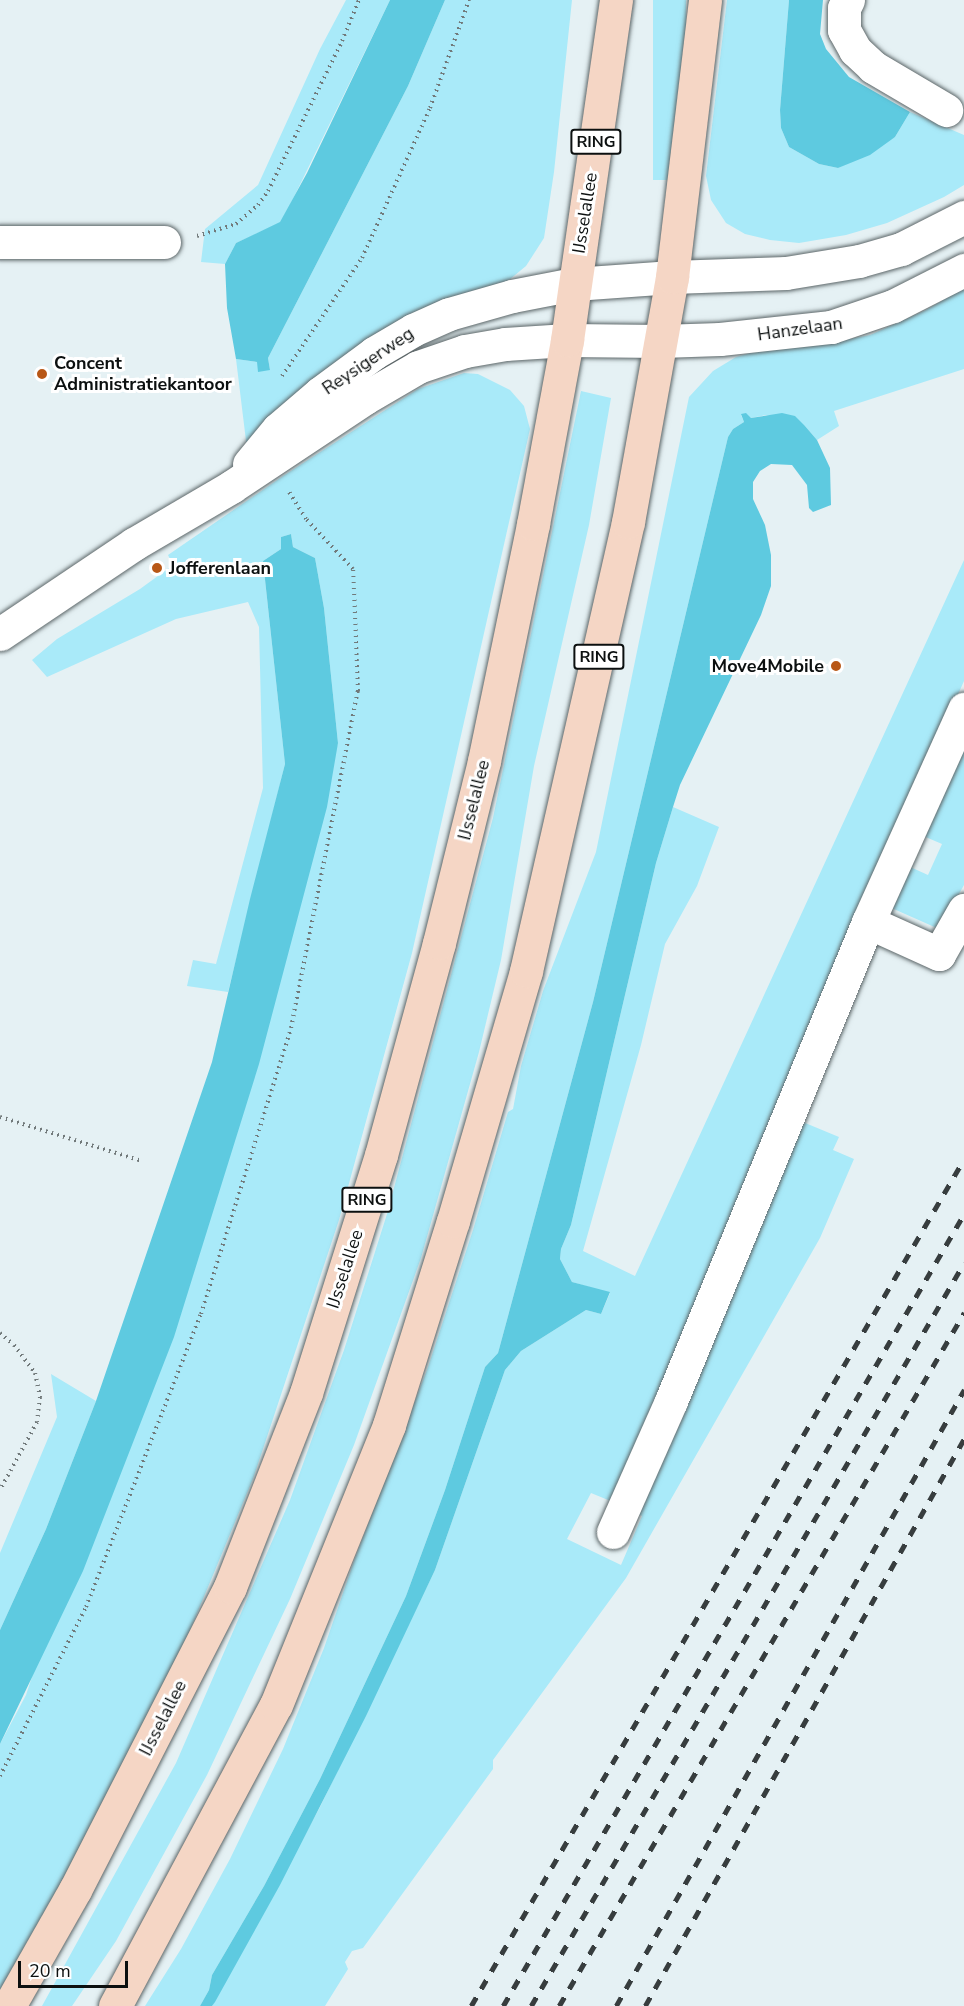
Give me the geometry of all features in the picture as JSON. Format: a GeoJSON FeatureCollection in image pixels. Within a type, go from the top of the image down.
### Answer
{"type":"FeatureCollection","features":[{"type":"Feature","properties":{"kind":"main road","name":"IJsselallee"},"geometry":{"type":"LineString","coordinates":[[9,2006],[75,1890],[230,1587],[306,1393],[381,1155],[442,932],[486,750],[533,524],[567,340],[616,0]]}},
{"type":"Feature","properties":{"kind":"main road","name":"RING"},"geometry":{"type":"LineString","coordinates":[[115,2006],[276,1705],[389,1425],[453,1221],[526,970],[604,637],[672,277],[705,0]]}},
{"type":"Feature","properties":{"kind":"street"},"geometry":{"type":"LineString","coordinates":[[848,0],[844,8],[844,30],[855,50],[873,67],[946,110]]}},
{"type":"Feature","properties":{"kind":"street"},"geometry":{"type":"LineString","coordinates":[[574,284],[672,277],[786,273],[859,261],[902,249],[964,217]]}},
{"type":"Feature","properties":{"kind":"street"},"geometry":{"type":"LineString","coordinates":[[0,242],[164,242]]}},
{"type":"Feature","properties":{"kind":"street","name":"Hanzelaan"},"geometry":{"type":"LineString","coordinates":[[661,341],[720,339],[831,327],[893,306],[964,270]]}},
{"type":"Feature","properties":{"kind":"street","name":"Reysigerweg"},"geometry":{"type":"LineString","coordinates":[[231,487],[278,429],[347,373],[413,330],[449,314],[512,296],[574,284]]}},
{"type":"Feature","properties":{"kind":"street"},"geometry":{"type":"LineString","coordinates":[[567,340],[661,341]]}},
{"type":"Feature","properties":{"kind":"street","name":"Reysigerweg"},"geometry":{"type":"LineString","coordinates":[[0,634],[134,544],[231,487],[365,398],[418,367],[485,348],[567,340]]}},
{"type":"Feature","properties":{"kind":"street"},"geometry":{"type":"LineString","coordinates":[[613,1532],[671,1401],[868,922],[964,709]]}},
{"type":"Feature","properties":{"kind":"street"},"geometry":{"type":"LineString","coordinates":[[868,922],[939,954],[964,910]]}},
{"type":"Feature","properties":{"kind":"path"},"geometry":{"type":"LineString","coordinates":[[164,242],[205,234],[236,224],[258,205],[279,172],[359,0]]}},
{"type":"Feature","properties":{"kind":"path"},"geometry":{"type":"LineString","coordinates":[[282,377],[362,258],[430,108],[468,0]]}},
{"type":"Feature","properties":{"kind":"path"},"geometry":{"type":"LineString","coordinates":[[0,1776],[86,1607],[201,1314],[293,1016],[358,691],[353,568],[306,519],[270,462]]}},
{"type":"Feature","properties":{"kind":"path"},"geometry":{"type":"LineString","coordinates":[[0,1117],[142,1161]]}},
{"type":"Feature","properties":{"kind":"path"},"geometry":{"type":"LineString","coordinates":[[0,1333],[14,1345],[35,1373],[40,1397],[37,1422],[0,1490]]}},
{"type":"Feature","properties":{"kind":"shaded area"},"geometry":{"type":"Polygon","coordinates":[[[346,0],[390,0],[280,223],[236,243],[225,264],[201,262],[205,229],[258,185],[320,49],[346,0]]]}},
{"type":"Feature","properties":{"kind":"shaded area"},"geometry":{"type":"Polygon","coordinates":[[[390,0],[445,0],[408,86],[268,358],[270,370],[258,372],[257,362],[236,359],[227,308],[225,264],[236,243],[280,222],[307,173],[390,0]]]}},
{"type":"Feature","properties":{"kind":"shaded area"},"geometry":{"type":"Polygon","coordinates":[[[445,0],[572,0],[554,172],[544,238],[526,266],[499,288],[247,449],[236,359],[257,362],[270,370],[268,358],[408,86],[445,0]]]}},
{"type":"Feature","properties":{"kind":"shaded area"},"geometry":{"type":"Polygon","coordinates":[[[653,0],[686,0],[686,180],[653,180],[653,0]]]}},
{"type":"Feature","properties":{"kind":"shaded area"},"geometry":{"type":"Polygon","coordinates":[[[727,0],[789,0],[780,110],[781,128],[789,147],[819,164],[838,168],[895,137],[910,112],[964,135],[964,185],[944,197],[887,223],[846,235],[799,243],[770,240],[745,234],[726,223],[711,200],[706,176],[727,0]]]}},
{"type":"Feature","properties":{"kind":"shaded area"},"geometry":{"type":"Polygon","coordinates":[[[789,0],[823,0],[820,34],[826,49],[849,77],[910,112],[895,137],[870,155],[838,168],[819,164],[789,147],[781,128],[780,110],[789,0]]]}},
{"type":"Feature","properties":{"kind":"shaded area"},"geometry":{"type":"Polygon","coordinates":[[[964,288],[964,369],[834,411],[839,426],[817,440],[805,426],[766,415],[751,418],[741,415],[744,422],[733,429],[728,437],[593,1002],[498,1353],[485,1367],[445,1490],[406,1596],[320,1779],[264,1886],[212,1975],[209,1990],[200,2006],[145,2006],[181,1949],[230,1859],[283,1749],[324,1648],[354,1561],[428,1367],[473,1230],[508,1112],[513,1109],[521,1066],[543,991],[596,852],[689,397],[713,371],[736,357],[757,351],[870,335],[926,310],[964,288]]]}},
{"type":"Feature","properties":{"kind":"shaded area"},"geometry":{"type":"Polygon","coordinates":[[[464,373],[478,374],[510,390],[524,406],[530,429],[412,953],[339,1220],[253,1479],[168,1683],[0,2001],[0,1744],[26,1695],[338,743],[324,608],[315,558],[293,547],[291,534],[281,537],[281,549],[263,561],[285,764],[228,992],[187,986],[193,960],[216,964],[263,788],[259,627],[248,602],[176,619],[47,677],[32,660],[57,639],[140,589],[173,565],[168,555],[283,476],[418,389],[464,373]]]}},
{"type":"Feature","properties":{"kind":"shaded area"},"geometry":{"type":"Polygon","coordinates":[[[581,391],[611,398],[589,525],[534,766],[501,960],[479,1052],[421,1258],[354,1445],[290,1599],[207,1775],[116,1941],[72,2006],[42,2006],[176,1763],[290,1500],[344,1350],[387,1214],[493,818],[581,391]]]}},
{"type":"Feature","properties":{"kind":"shaded area"},"geometry":{"type":"Polygon","coordinates":[[[746,413],[751,418],[782,413],[795,416],[805,426],[817,440],[830,468],[831,505],[813,512],[809,508],[807,485],[792,465],[771,464],[760,471],[753,482],[753,499],[765,525],[771,555],[771,586],[761,615],[680,785],[673,807],[656,863],[571,1225],[561,1249],[560,1259],[572,1282],[610,1292],[601,1314],[586,1310],[521,1351],[505,1370],[435,1570],[366,1716],[280,1885],[215,2002],[212,2006],[200,2006],[209,1990],[212,1975],[264,1886],[320,1779],[406,1596],[445,1490],[485,1367],[498,1353],[593,1002],[728,437],[733,429],[744,422],[741,414],[746,413]]]}},
{"type":"Feature","properties":{"kind":"shaded area"},"geometry":{"type":"Polygon","coordinates":[[[291,534],[293,547],[315,558],[324,608],[338,743],[327,807],[259,1064],[174,1337],[83,1571],[0,1744],[0,1630],[46,1529],[96,1401],[212,1062],[250,899],[285,764],[263,561],[281,549],[281,537],[291,534]]]}},
{"type":"Feature","properties":{"kind":"shaded area"},"geometry":{"type":"Polygon","coordinates":[[[964,560],[964,681],[784,1085],[613,1502],[591,1493],[567,1539],[621,1565],[642,1516],[634,1512],[798,1120],[839,1137],[833,1150],[854,1159],[820,1238],[626,1578],[493,1760],[493,1769],[363,1948],[352,1951],[345,1962],[348,1969],[325,2006],[212,2006],[320,1807],[435,1570],[505,1370],[521,1351],[586,1310],[601,1314],[610,1293],[572,1282],[560,1259],[561,1249],[571,1225],[656,863],[673,807],[719,827],[697,886],[665,944],[641,1045],[583,1251],[635,1276],[964,560]]]}},
{"type":"Feature","properties":{"kind":"shaded area"},"geometry":{"type":"Polygon","coordinates":[[[964,740],[964,885],[939,929],[887,906],[908,866],[928,875],[942,844],[921,835],[964,740]]]}},
{"type":"Feature","properties":{"kind":"shaded area"},"geometry":{"type":"Polygon","coordinates":[[[51,1374],[96,1401],[46,1529],[0,1630],[0,1553],[57,1417],[51,1374]]]}},
{"type":"Feature","properties":{"kind":"railway"},"geometry":{"type":"LineString","coordinates":[[471,2006],[964,1159]]}},
{"type":"Feature","properties":{"kind":"railway"},"geometry":{"type":"LineString","coordinates":[[503,2006],[964,1214]]}},
{"type":"Feature","properties":{"kind":"railway"},"geometry":{"type":"LineString","coordinates":[[531,2006],[964,1263]]}},
{"type":"Feature","properties":{"kind":"railway"},"geometry":{"type":"LineString","coordinates":[[559,2006],[964,1313]]}},
{"type":"Feature","properties":{"kind":"railway"},"geometry":{"type":"LineString","coordinates":[[616,2006],[964,1390]]}},
{"type":"Feature","properties":{"kind":"railway"},"geometry":{"type":"LineString","coordinates":[[645,2006],[964,1439]]}},
{"type":"Feature","properties":{"kind":"place","name":"Concent Administratiekantoor"},"geometry":{"type":"Point","coordinates":[42,374]}},
{"type":"Feature","properties":{"kind":"place","name":"Jofferenlaan"},"geometry":{"type":"Point","coordinates":[157,568]}},
{"type":"Feature","properties":{"kind":"place","name":"Move4Mobile"},"geometry":{"type":"Point","coordinates":[836,666]}}]}
